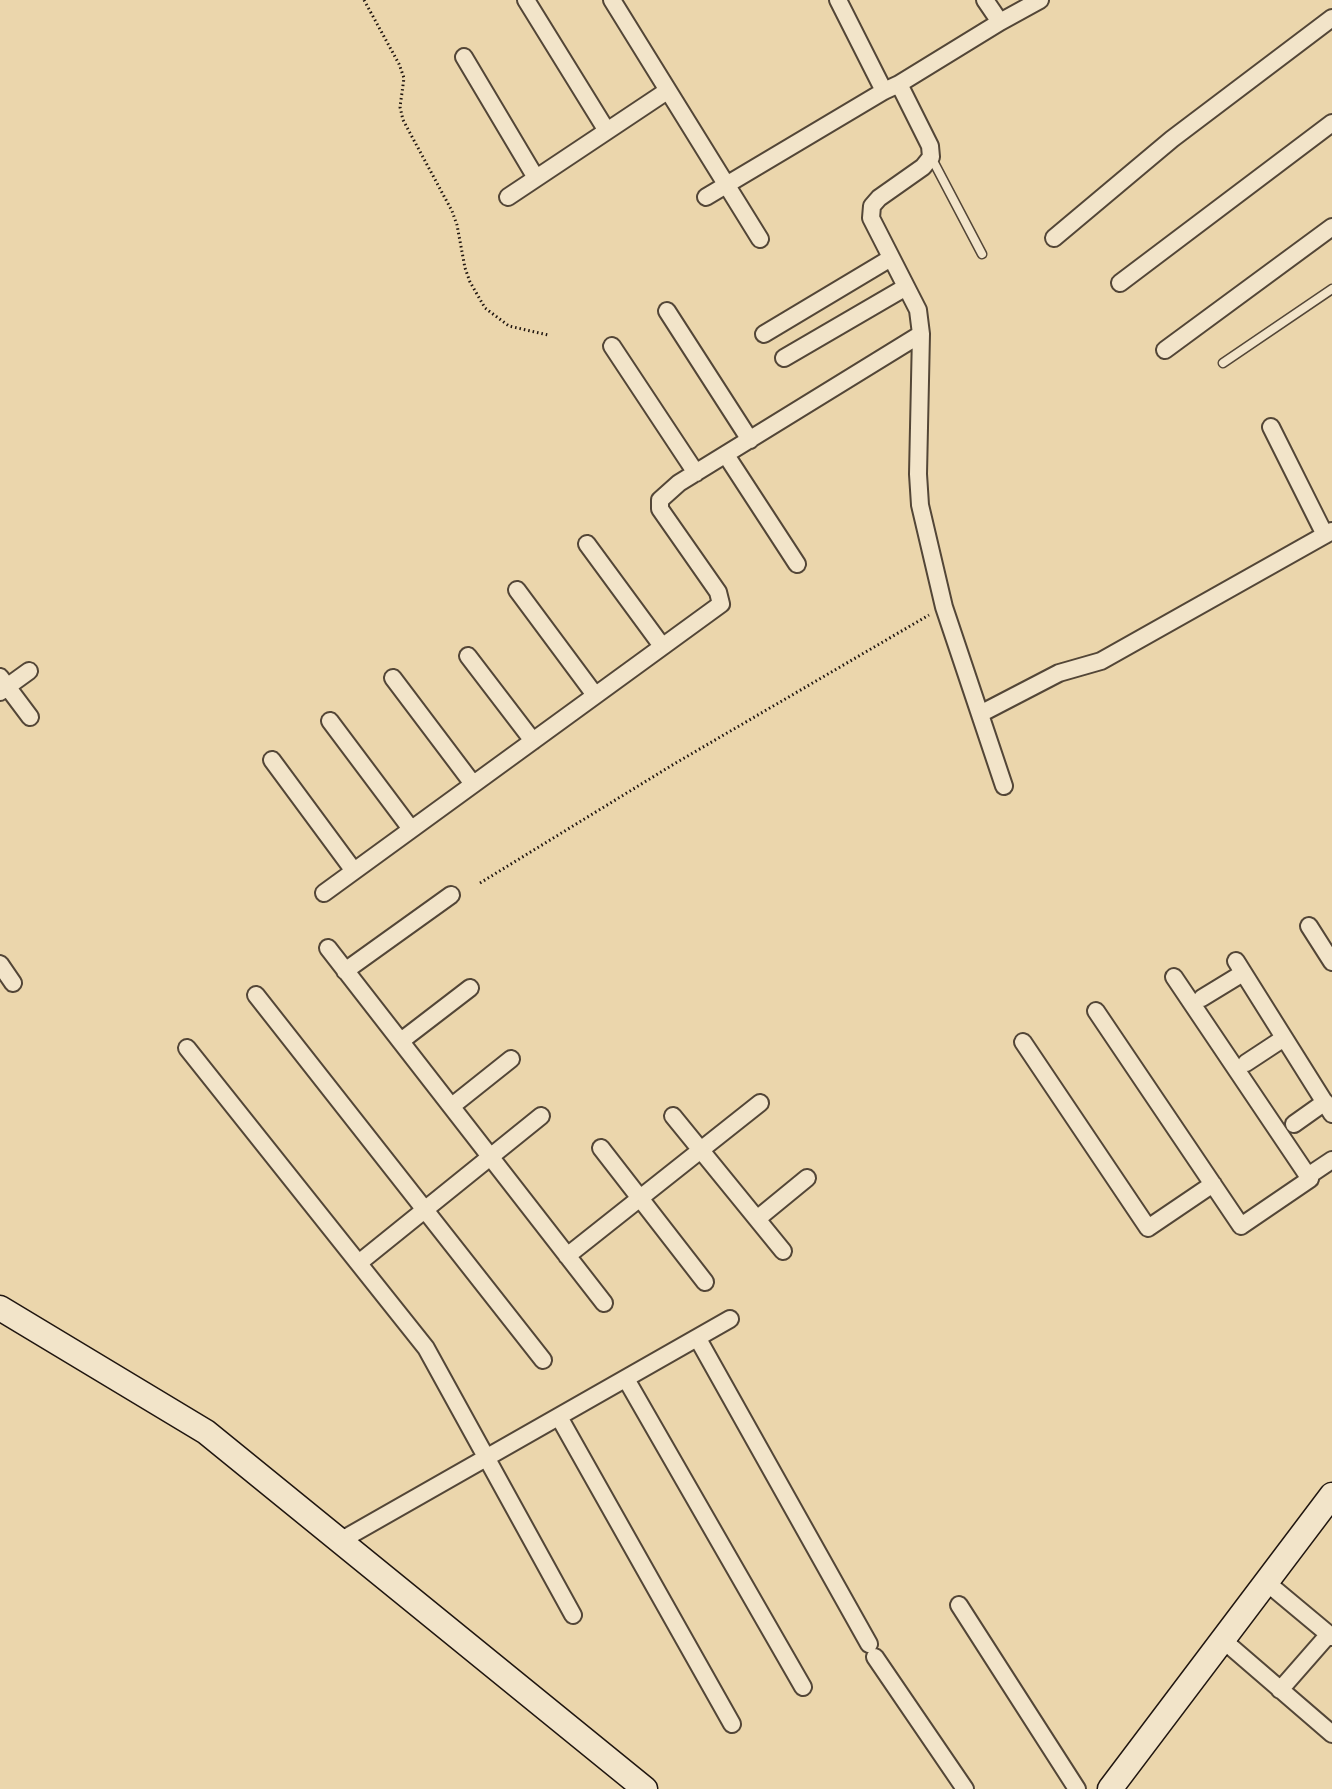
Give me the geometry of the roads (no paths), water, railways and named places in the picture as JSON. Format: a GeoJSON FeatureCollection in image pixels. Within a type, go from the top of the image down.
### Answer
{"type":"FeatureCollection","features":[{"type":"Feature","properties":{"kind":"street"},"geometry":{"type":"LineString","coordinates":[[526,0],[607,131]]}},
{"type":"Feature","properties":{"kind":"street"},"geometry":{"type":"LineString","coordinates":[[612,0],[760,239]]}},
{"type":"Feature","properties":{"kind":"street"},"geometry":{"type":"LineString","coordinates":[[838,0],[930,146],[930,157],[923,167],[879,198],[872,206],[871,218],[918,310],[921,334],[918,489],[944,607],[1004,786]]}},
{"type":"Feature","properties":{"kind":"street"},"geometry":{"type":"LineString","coordinates":[[985,0],[1000,22]]}},
{"type":"Feature","properties":{"kind":"street"},"geometry":{"type":"LineString","coordinates":[[706,197],[1040,0]]}},
{"type":"Feature","properties":{"kind":"street"},"geometry":{"type":"LineString","coordinates":[[1054,238],[1172,139],[1332,18]]}},
{"type":"Feature","properties":{"kind":"street"},"geometry":{"type":"LineString","coordinates":[[464,57],[536,178]]}},
{"type":"Feature","properties":{"kind":"street"},"geometry":{"type":"LineString","coordinates":[[508,197],[667,91]]}},
{"type":"Feature","properties":{"kind":"street"},"geometry":{"type":"LineString","coordinates":[[1120,283],[1332,123]]}},
{"type":"Feature","properties":{"kind":"street"},"geometry":{"type":"LineString","coordinates":[[1165,350],[1332,227]]}},
{"type":"Feature","properties":{"kind":"street"},"geometry":{"type":"LineString","coordinates":[[764,334],[891,258]]}},
{"type":"Feature","properties":{"kind":"street"},"geometry":{"type":"LineString","coordinates":[[784,358],[906,287]]}},
{"type":"Feature","properties":{"kind":"street"},"geometry":{"type":"LineString","coordinates":[[667,311],[750,440]]}},
{"type":"Feature","properties":{"kind":"street"},"geometry":{"type":"LineString","coordinates":[[324,892],[721,604],[718,592],[660,509],[660,500],[679,483],[921,334]]}},
{"type":"Feature","properties":{"kind":"street"},"geometry":{"type":"LineString","coordinates":[[612,346],[696,473]]}},
{"type":"Feature","properties":{"kind":"street"},"geometry":{"type":"LineString","coordinates":[[980,714],[1059,673],[1101,661],[1329,533],[1271,427]]}},
{"type":"Feature","properties":{"kind":"street"},"geometry":{"type":"LineString","coordinates":[[726,455],[797,564]]}},
{"type":"Feature","properties":{"kind":"street"},"geometry":{"type":"LineString","coordinates":[[587,544],[662,646]]}},
{"type":"Feature","properties":{"kind":"street"},"geometry":{"type":"LineString","coordinates":[[517,590],[595,696]]}},
{"type":"Feature","properties":{"kind":"street"},"geometry":{"type":"LineString","coordinates":[[468,656],[533,741]]}},
{"type":"Feature","properties":{"kind":"street"},"geometry":{"type":"LineString","coordinates":[[30,671],[2,686],[30,717]]}},
{"type":"Feature","properties":{"kind":"street"},"geometry":{"type":"LineString","coordinates":[[393,678],[473,784]]}},
{"type":"Feature","properties":{"kind":"street"},"geometry":{"type":"LineString","coordinates":[[330,721],[411,829]]}},
{"type":"Feature","properties":{"kind":"street"},"geometry":{"type":"LineString","coordinates":[[272,760],[354,871]]}},
{"type":"Feature","properties":{"kind":"street"},"geometry":{"type":"LineString","coordinates":[[345,970],[451,895]]}},
{"type":"Feature","properties":{"kind":"street"},"geometry":{"type":"LineString","coordinates":[[1309,926],[1332,962]]}},
{"type":"Feature","properties":{"kind":"street"},"geometry":{"type":"LineString","coordinates":[[328,948],[604,1303]]}},
{"type":"Feature","properties":{"kind":"street"},"geometry":{"type":"LineString","coordinates":[[0,964],[13,983]]}},
{"type":"Feature","properties":{"kind":"street"},"geometry":{"type":"LineString","coordinates":[[1202,998],[1240,967],[1328,1108],[1294,1124]]}},
{"type":"Feature","properties":{"kind":"street"},"geometry":{"type":"LineString","coordinates":[[1096,1011],[1241,1226],[1310,1179],[1174,977]]}},
{"type":"Feature","properties":{"kind":"street"},"geometry":{"type":"LineString","coordinates":[[400,1041],[470,988]]}},
{"type":"Feature","properties":{"kind":"street"},"geometry":{"type":"LineString","coordinates":[[256,995],[543,1360]]}},
{"type":"Feature","properties":{"kind":"street"},"geometry":{"type":"LineString","coordinates":[[1246,1063],[1284,1038]]}},
{"type":"Feature","properties":{"kind":"street"},"geometry":{"type":"LineString","coordinates":[[1023,1042],[1148,1228],[1213,1184]]}},
{"type":"Feature","properties":{"kind":"street"},"geometry":{"type":"LineString","coordinates":[[187,1048],[360,1262],[426,1348],[573,1615]]}},
{"type":"Feature","properties":{"kind":"street"},"geometry":{"type":"LineString","coordinates":[[452,1106],[511,1059]]}},
{"type":"Feature","properties":{"kind":"street"},"geometry":{"type":"LineString","coordinates":[[567,1256],[760,1103]]}},
{"type":"Feature","properties":{"kind":"street"},"geometry":{"type":"LineString","coordinates":[[360,1262],[541,1116]]}},
{"type":"Feature","properties":{"kind":"street"},"geometry":{"type":"LineString","coordinates":[[673,1116],[783,1251]]}},
{"type":"Feature","properties":{"kind":"street"},"geometry":{"type":"LineString","coordinates":[[601,1148],[705,1282]]}},
{"type":"Feature","properties":{"kind":"street"},"geometry":{"type":"LineString","coordinates":[[1308,1176],[1332,1160]]}},
{"type":"Feature","properties":{"kind":"street"},"geometry":{"type":"LineString","coordinates":[[757,1219],[807,1178]]}},
{"type":"Feature","properties":{"kind":"street"},"geometry":{"type":"LineString","coordinates":[[0,1308],[207,1432],[645,1789]]}},
{"type":"Feature","properties":{"kind":"street"},"geometry":{"type":"LineString","coordinates":[[340,1541],[730,1319]]}},
{"type":"Feature","properties":{"kind":"street"},"geometry":{"type":"LineString","coordinates":[[698,1339],[872,1651],[965,1789]]}},
{"type":"Feature","properties":{"kind":"street"},"geometry":{"type":"LineString","coordinates":[[626,1379],[802,1687]]}},
{"type":"Feature","properties":{"kind":"street"},"geometry":{"type":"LineString","coordinates":[[560,1417],[732,1724]]}},
{"type":"Feature","properties":{"kind":"street"},"geometry":{"type":"LineString","coordinates":[[1110,1789],[1332,1495]]}},
{"type":"Feature","properties":{"kind":"street"},"geometry":{"type":"LineString","coordinates":[[1266,1582],[1331,1636],[1280,1690]]}},
{"type":"Feature","properties":{"kind":"street"},"geometry":{"type":"LineString","coordinates":[[959,1605],[1077,1789]]}},
{"type":"Feature","properties":{"kind":"street"},"geometry":{"type":"LineString","coordinates":[[1223,1640],[1332,1734]]}},
{"type":"Feature","properties":{"kind":"lane"},"geometry":{"type":"LineString","coordinates":[[930,157],[982,254]]}},
{"type":"Feature","properties":{"kind":"lane"},"geometry":{"type":"LineString","coordinates":[[1223,363],[1332,289]]}}]}
